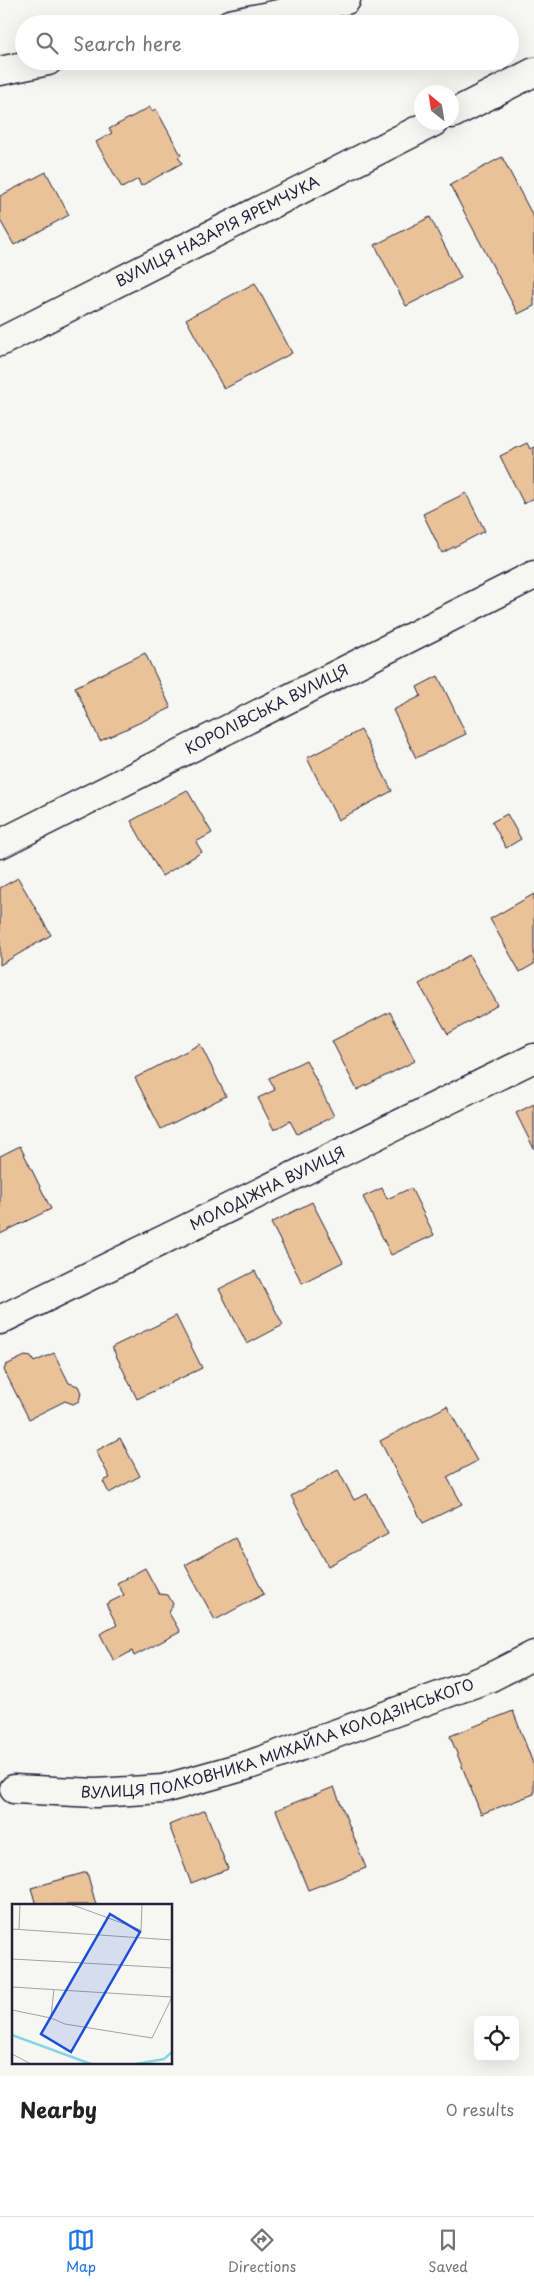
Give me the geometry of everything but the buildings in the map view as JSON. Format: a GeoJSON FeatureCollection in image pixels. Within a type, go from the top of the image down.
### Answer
{"type":"FeatureCollection","features":[{"type":"Feature","properties":{"kind":"street"},"geometry":{"type":"LineString","coordinates":[[274,15],[346,0]]}},
{"type":"Feature","properties":{"kind":"street"},"geometry":{"type":"LineString","coordinates":[[0,71],[15,68]]}},
{"type":"Feature","properties":{"kind":"street"},"geometry":{"type":"LineString","coordinates":[[459,110],[534,72]]}},
{"type":"Feature","properties":{"kind":"street","name":"ВУЛИЦЯ НАЗАРІЯ ЯРЕМЧУКА"},"geometry":{"type":"LineString","coordinates":[[0,342],[418,130]]}},
{"type":"Feature","properties":{"kind":"street","name":"КОРОЛІВСЬКА ВУЛИЦЯ"},"geometry":{"type":"LineString","coordinates":[[0,844],[534,575]]}},
{"type":"Feature","properties":{"kind":"street","name":"МОЛОДІЖНА ВУЛИЦЯ"},"geometry":{"type":"LineString","coordinates":[[0,1320],[534,1058]]}},
{"type":"Feature","properties":{"kind":"street","name":"ВУЛИЦЯ ПОЛКОВНИКА МИХАЙЛА КОЛОДЗІНСЬКОГО"},"geometry":{"type":"LineString","coordinates":[[14,1789],[96,1793],[163,1789],[259,1762],[489,1678],[534,1655]]}}]}
